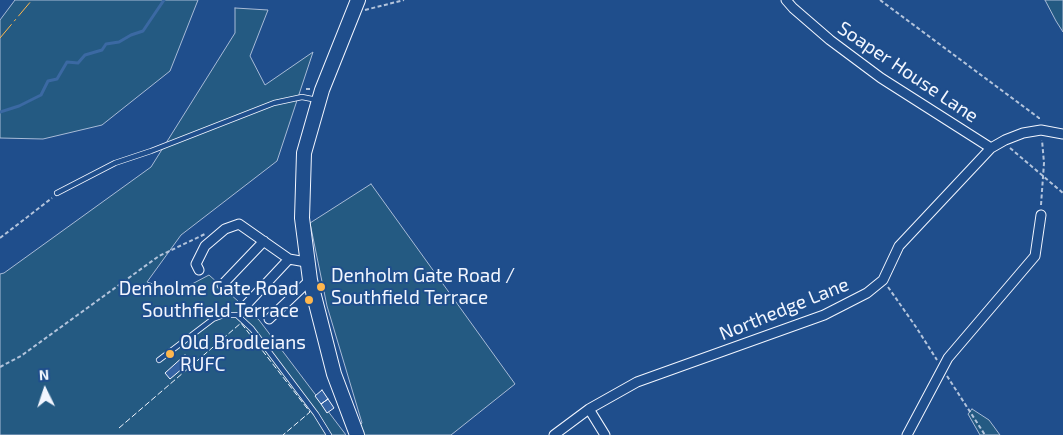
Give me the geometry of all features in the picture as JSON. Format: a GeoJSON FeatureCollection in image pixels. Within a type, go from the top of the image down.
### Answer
{"type":"FeatureCollection","features":[{"type":"Feature","properties":{"kind":"main road"},"geometry":{"type":"LineString","coordinates":[[357,435],[334,374],[310,280],[306,262],[302,218],[304,153],[318,100],[358,0]]}},
{"type":"Feature","properties":{"kind":"street","name":"Soaper House Lane"},"geometry":{"type":"LineString","coordinates":[[786,0],[830,40],[881,78],[991,148]]}},
{"type":"Feature","properties":{"kind":"street","name":"Northedge Lane"},"geometry":{"type":"LineString","coordinates":[[554,435],[589,409],[637,382],[824,314],[867,293],[883,280],[899,246],[991,148],[1023,133],[1041,130],[1063,134]]}},
{"type":"Feature","properties":{"kind":"street"},"geometry":{"type":"LineString","coordinates":[[906,435],[948,358],[1035,256],[1040,215]]}},
{"type":"Feature","properties":{"kind":"street"},"geometry":{"type":"LineString","coordinates":[[200,270],[196,264],[205,246],[224,229],[239,224],[289,259],[306,262]]}},
{"type":"Feature","properties":{"kind":"street"},"geometry":{"type":"LineString","coordinates":[[222,285],[264,241]]}},
{"type":"Feature","properties":{"kind":"street"},"geometry":{"type":"LineString","coordinates":[[246,304],[289,259]]}},
{"type":"Feature","properties":{"kind":"street"},"geometry":{"type":"LineString","coordinates":[[269,319],[310,280]]}},
{"type":"Feature","properties":{"kind":"street"},"geometry":{"type":"LineString","coordinates":[[589,409],[605,435]]}},
{"type":"Feature","properties":{"kind":"lane"},"geometry":{"type":"LineString","coordinates":[[57,193],[115,164],[274,103],[302,97],[318,100]]}},
{"type":"Feature","properties":{"kind":"lane"},"geometry":{"type":"LineString","coordinates":[[159,360],[213,319],[224,315],[237,315],[252,328],[316,414],[329,435]]}},
{"type":"Feature","properties":{"kind":"path"},"geometry":{"type":"LineString","coordinates":[[353,14],[404,0]]}},
{"type":"Feature","properties":{"kind":"path"},"geometry":{"type":"LineString","coordinates":[[880,0],[1039,118],[1044,163],[1040,215]]}},
{"type":"Feature","properties":{"kind":"path"},"geometry":{"type":"LineString","coordinates":[[1003,141],[1063,194]]}},
{"type":"Feature","properties":{"kind":"path"},"geometry":{"type":"LineString","coordinates":[[0,238],[57,193]]}},
{"type":"Feature","properties":{"kind":"path"},"geometry":{"type":"LineString","coordinates":[[0,367],[21,356],[159,256],[201,235],[224,229]]}},
{"type":"Feature","properties":{"kind":"path"},"geometry":{"type":"LineString","coordinates":[[883,280],[925,340],[942,370],[985,435]]}},
{"type":"Feature","properties":{"kind":"shaded area"},"geometry":{"type":"Polygon","coordinates":[[[15,0],[198,0],[170,71],[102,125],[43,139],[0,138],[0,20],[15,0]]]}},
{"type":"Feature","properties":{"kind":"shaded area"},"geometry":{"type":"Polygon","coordinates":[[[1045,0],[1063,0],[1063,32],[1056,21],[1045,0]]]}},
{"type":"Feature","properties":{"kind":"shaded area"},"geometry":{"type":"Polygon","coordinates":[[[235,8],[268,10],[250,56],[265,85],[313,52],[277,161],[181,235],[147,282],[177,292],[209,275],[259,320],[346,435],[0,435],[0,274],[151,167],[235,33],[235,8]]]}},
{"type":"Feature","properties":{"kind":"shaded area","name":"Old Brodleians RUFC"},"geometry":{"type":"Polygon","coordinates":[[[371,184],[515,384],[451,435],[351,435],[362,423],[327,306],[310,223],[371,184]]]}},
{"type":"Feature","properties":{"kind":"shaded area"},"geometry":{"type":"Polygon","coordinates":[[[972,409],[989,420],[1000,435],[980,435],[968,414],[972,409]]]}},
{"type":"Feature","properties":{"kind":"building"},"geometry":{"type":"Polygon","coordinates":[[[185,355],[190,362],[170,379],[165,373],[185,355]]]}},
{"type":"Feature","properties":{"kind":"building"},"geometry":{"type":"Polygon","coordinates":[[[322,390],[328,399],[321,404],[315,396],[322,390]]]}},
{"type":"Feature","properties":{"kind":"building"},"geometry":{"type":"Polygon","coordinates":[[[328,399],[334,408],[327,413],[321,404],[328,399]]]}},
{"type":"Feature","properties":{"kind":"waterway"},"geometry":{"type":"LineString","coordinates":[[0,112],[19,106],[41,95],[48,81],[57,79],[67,62],[78,63],[85,55],[102,50],[106,44],[119,42],[143,31],[164,0]]}},
{"type":"Feature","properties":{"kind":"fence"},"geometry":{"type":"LineString","coordinates":[[119,428],[241,323],[310,412],[283,435]]}},
{"type":"Feature","properties":{"kind":"power"},"geometry":{"type":"LineString","coordinates":[[0,38],[32,0]]}},
{"type":"Feature","properties":{"kind":"place","name":"Denholm Gate Road / Southfield Terrace"},"geometry":{"type":"Point","coordinates":[321,287]}},
{"type":"Feature","properties":{"kind":"place","name":"Denholme Gate Road Southfield Terrace"},"geometry":{"type":"Point","coordinates":[309,300]}},
{"type":"Feature","properties":{"kind":"place","name":"Old Brodleians RUFC"},"geometry":{"type":"Point","coordinates":[170,354]}}]}
